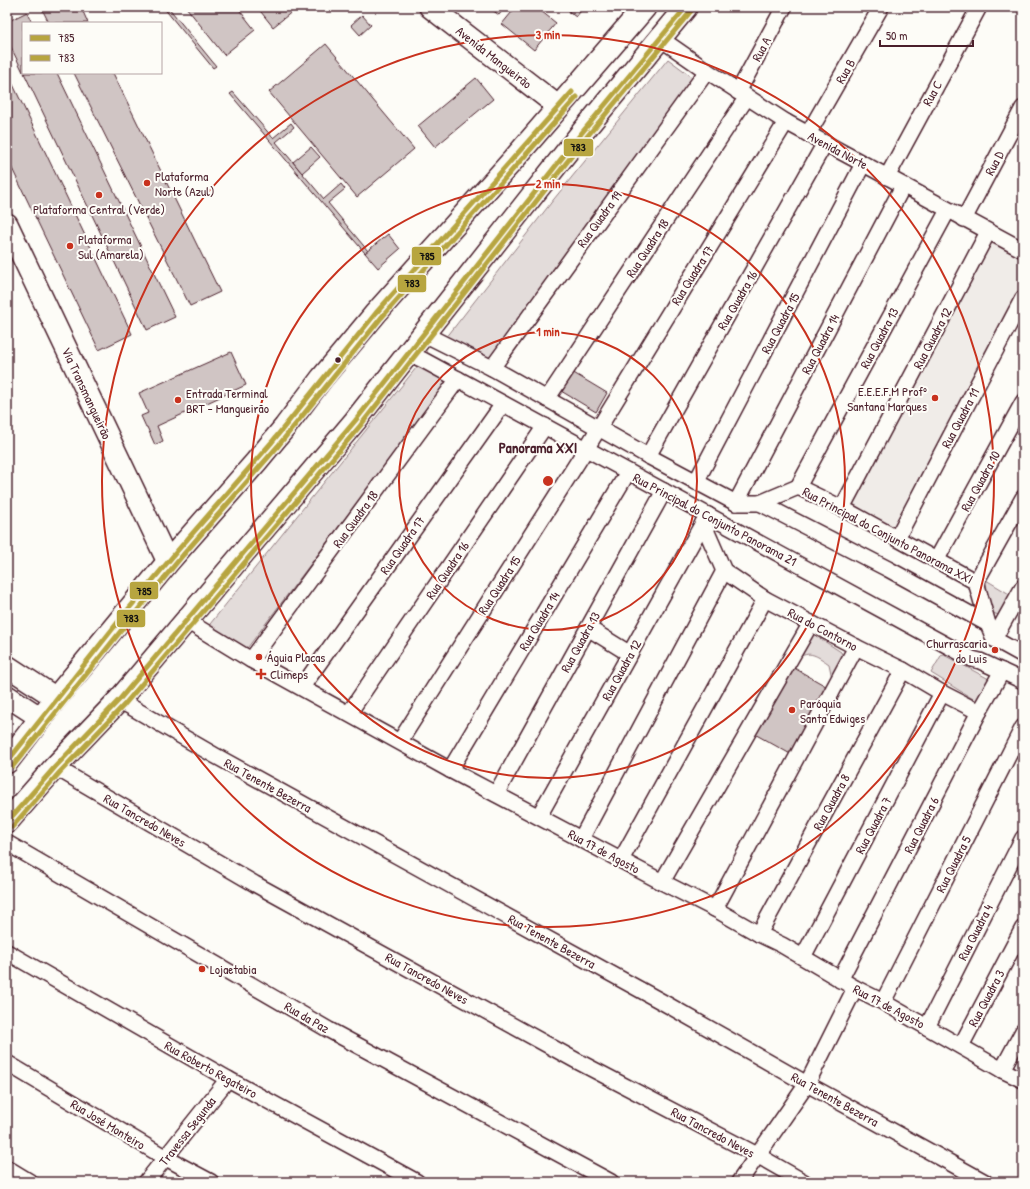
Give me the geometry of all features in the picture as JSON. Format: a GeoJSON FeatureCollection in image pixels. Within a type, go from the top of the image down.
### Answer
{"type":"FeatureCollection","features":[{"type":"Feature","properties":{"kind":"main road"},"geometry":{"type":"LineString","coordinates":[[7,762],[56,698],[168,562],[256,462],[322,378],[376,313],[514,159],[645,7]]}},
{"type":"Feature","properties":{"kind":"main road"},"geometry":{"type":"LineString","coordinates":[[7,822],[55,767],[119,700],[355,421],[580,135],[686,7]]}},
{"type":"Feature","properties":{"kind":"street","name":"Avenida Mangueirão"},"geometry":{"type":"LineString","coordinates":[[430,7],[559,107]]}},
{"type":"Feature","properties":{"kind":"street","name":"Rua A"},"geometry":{"type":"LineString","coordinates":[[743,94],[784,7]]}},
{"type":"Feature","properties":{"kind":"street","name":"Rua B"},"geometry":{"type":"LineString","coordinates":[[808,134],[881,7]]}},
{"type":"Feature","properties":{"kind":"street","name":"Rua C"},"geometry":{"type":"LineString","coordinates":[[886,176],[978,9]]}},
{"type":"Feature","properties":{"kind":"street","name":"Avenida Norte"},"geometry":{"type":"LineString","coordinates":[[661,39],[707,71],[786,122],[1023,250]]}},
{"type":"Feature","properties":{"kind":"street","name":"Rua Quadra 19"},"geometry":{"type":"LineString","coordinates":[[492,368],[707,71]]}},
{"type":"Feature","properties":{"kind":"street","name":"Rua Quadra 18"},"geometry":{"type":"LineString","coordinates":[[547,399],[743,94]]}},
{"type":"Feature","properties":{"kind":"street","name":"Rua D"},"geometry":{"type":"LineString","coordinates":[[964,219],[1023,108]]}},
{"type":"Feature","properties":{"kind":"street","name":"Rua Quadra 17"},"geometry":{"type":"LineString","coordinates":[[598,429],[786,122]]}},
{"type":"Feature","properties":{"kind":"street","name":"Rua Quadra 16"},"geometry":{"type":"LineString","coordinates":[[648,456],[825,144]]}},
{"type":"Feature","properties":{"kind":"street","name":"Rua Quadra 15"},"geometry":{"type":"LineString","coordinates":[[696,482],[863,164]]}},
{"type":"Feature","properties":{"kind":"street","name":"Rua Quadra 14"},"geometry":{"type":"LineString","coordinates":[[736,503],[903,186]]}},
{"type":"Feature","properties":{"kind":"street","name":"Rua Quadra 13"},"geometry":{"type":"LineString","coordinates":[[798,487],[948,210]]}},
{"type":"Feature","properties":{"kind":"street","name":"Via Transmangueirão"},"geometry":{"type":"LineString","coordinates":[[7,224],[168,562]]}},
{"type":"Feature","properties":{"kind":"street","name":"Rua Quadra 12"},"geometry":{"type":"LineString","coordinates":[[842,508],[988,232]]}},
{"type":"Feature","properties":{"kind":"street","name":"Rua Quadra 11"},"geometry":{"type":"LineString","coordinates":[[897,538],[1023,298]]}},
{"type":"Feature","properties":{"kind":"street","name":"Rua Principal do Conjunto Panorama 21"},"geometry":{"type":"LineString","coordinates":[[424,334],[492,368],[598,429],[736,503],[760,504],[888,569],[988,624]]}},
{"type":"Feature","properties":{"kind":"street","name":"Rua Principal do Conjunto Panorama 21"},"geometry":{"type":"LineString","coordinates":[[408,353],[664,491],[705,519],[972,659],[980,661],[1023,681]]}},
{"type":"Feature","properties":{"kind":"street","name":"Rua Quadra 18"},"geometry":{"type":"LineString","coordinates":[[251,660],[458,379]]}},
{"type":"Feature","properties":{"kind":"street","name":"Rua Quadra 10"},"geometry":{"type":"LineString","coordinates":[[937,560],[1023,402]]}},
{"type":"Feature","properties":{"kind":"street","name":"Rua Quadra 17"},"geometry":{"type":"LineString","coordinates":[[302,687],[503,404]]}},
{"type":"Feature","properties":{"kind":"street","name":"Rua Quadra 16"},"geometry":{"type":"LineString","coordinates":[[349,713],[545,426]]}},
{"type":"Feature","properties":{"kind":"street","name":"Rua Quadra 15"},"geometry":{"type":"LineString","coordinates":[[400,741],[598,429]]}},
{"type":"Feature","properties":{"kind":"street","name":"Rua Quadra 14"},"geometry":{"type":"LineString","coordinates":[[450,770],[628,472]]}},
{"type":"Feature","properties":{"kind":"street","name":"Rua Principal do Conjunto Panorama XXI"},"geometry":{"type":"LineString","coordinates":[[760,504],[798,487],[842,508],[976,582],[988,624]]}},
{"type":"Feature","properties":{"kind":"street","name":"Rua Quadra 13"},"geometry":{"type":"LineString","coordinates":[[496,794],[664,491]]}},
{"type":"Feature","properties":{"kind":"street"},"geometry":{"type":"LineString","coordinates":[[976,582],[1023,498]]}},
{"type":"Feature","properties":{"kind":"street","name":"Rua Quadra 12"},"geometry":{"type":"LineString","coordinates":[[539,816],[705,519]]}},
{"type":"Feature","properties":{"kind":"street"},"geometry":{"type":"LineString","coordinates":[[581,839],[724,571],[705,519]]}},
{"type":"Feature","properties":{"kind":"street","name":"Rua do Contorno"},"geometry":{"type":"LineString","coordinates":[[724,571],[765,599],[903,670],[942,693],[979,712]]}},
{"type":"Feature","properties":{"kind":"street"},"geometry":{"type":"LineString","coordinates":[[994,638],[1023,587]]}},
{"type":"Feature","properties":{"kind":"street"},"geometry":{"type":"LineString","coordinates":[[621,860],[765,599]]}},
{"type":"Feature","properties":{"kind":"street","name":"Rua 17 de Agosto"},"geometry":{"type":"LineString","coordinates":[[187,621],[251,660],[450,770],[782,945],[840,980],[927,1026],[1002,1070],[1023,1080]]}},
{"type":"Feature","properties":{"kind":"street"},"geometry":{"type":"LineString","coordinates":[[662,882],[811,623]]}},
{"type":"Feature","properties":{"kind":"street"},"geometry":{"type":"LineString","coordinates":[[988,624],[994,638],[1023,655]]}},
{"type":"Feature","properties":{"kind":"street"},"geometry":{"type":"LineString","coordinates":[[588,628],[630,654]]}},
{"type":"Feature","properties":{"kind":"street"},"geometry":{"type":"LineString","coordinates":[[715,909],[856,647]]}},
{"type":"Feature","properties":{"kind":"street"},"geometry":{"type":"LineString","coordinates":[[7,666],[56,698]]}},
{"type":"Feature","properties":{"kind":"street","name":"Rua Quadra 8"},"geometry":{"type":"LineString","coordinates":[[759,934],[903,670]]}},
{"type":"Feature","properties":{"kind":"street","name":"Rua Quadra 6"},"geometry":{"type":"LineString","coordinates":[[840,980],[979,712],[1002,671]]}},
{"type":"Feature","properties":{"kind":"street","name":"Rua Quadra 7"},"geometry":{"type":"LineString","coordinates":[[803,957],[942,693]]}},
{"type":"Feature","properties":{"kind":"street"},"geometry":{"type":"LineString","coordinates":[[7,696],[41,718]]}},
{"type":"Feature","properties":{"kind":"street","name":"Rua Tenente Bezerra"},"geometry":{"type":"LineString","coordinates":[[119,700],[221,759],[666,1004],[985,1182]]}},
{"type":"Feature","properties":{"kind":"street","name":"Rua Quadra 5"},"geometry":{"type":"LineString","coordinates":[[883,1002],[1023,727]]}},
{"type":"Feature","properties":{"kind":"street","name":"Rua Tancredo Neves"},"geometry":{"type":"LineString","coordinates":[[55,767],[255,884],[575,1060],[757,1155],[804,1182]]}},
{"type":"Feature","properties":{"kind":"street","name":"Rua Quadra 4"},"geometry":{"type":"LineString","coordinates":[[927,1026],[1023,838]]}},
{"type":"Feature","properties":{"kind":"street","name":"Rua da Paz"},"geometry":{"type":"LineString","coordinates":[[7,843],[329,1030],[611,1182]]}},
{"type":"Feature","properties":{"kind":"street","name":"Rua Quadra 3"},"geometry":{"type":"LineString","coordinates":[[961,1046],[1023,928]]}},
{"type":"Feature","properties":{"kind":"street","name":"Rua Roberto Regateiro"},"geometry":{"type":"LineString","coordinates":[[7,952],[228,1079],[417,1182]]}},
{"type":"Feature","properties":{"kind":"street"},"geometry":{"type":"LineString","coordinates":[[739,1182],[807,1084],[855,988]]}},
{"type":"Feature","properties":{"kind":"street"},"geometry":{"type":"LineString","coordinates":[[1002,1070],[1023,1031]]}},
{"type":"Feature","properties":{"kind":"street","name":"Rua José Monteiro"},"geometry":{"type":"LineString","coordinates":[[7,1063],[166,1158],[211,1182]]}},
{"type":"Feature","properties":{"kind":"street","name":"Travessa Segunda"},"geometry":{"type":"LineString","coordinates":[[146,1182],[228,1079]]}},
{"type":"Feature","properties":{"kind":"street"},"geometry":{"type":"LineString","coordinates":[[7,1168],[30,1182]]}},
{"type":"Feature","properties":{"kind":"shaded area"},"geometry":{"type":"Polygon","coordinates":[[[668,59],[695,79],[493,361],[446,338],[554,199],[668,59]]]}},
{"type":"Feature","properties":{"kind":"shaded area","name":"E.E.E.F.M Profº Santana Marques"},"geometry":{"type":"Polygon","coordinates":[[[989,236],[1023,252],[1023,291],[896,534],[847,505],[989,236]]]}},
{"type":"Feature","properties":{"kind":"shaded area"},"geometry":{"type":"Polygon","coordinates":[[[422,367],[447,383],[245,651],[206,629],[416,368],[422,367]]]}},
{"type":"Feature","properties":{"kind":"shaded area"},"geometry":{"type":"Polygon","coordinates":[[[986,580],[1011,595],[999,615],[989,612],[986,580]]]}},
{"type":"Feature","properties":{"kind":"shaded area"},"geometry":{"type":"Polygon","coordinates":[[[807,630],[841,652],[844,660],[833,683],[829,664],[816,656],[808,654],[803,655],[786,664],[807,630]]]}},
{"type":"Feature","properties":{"kind":"shaded area"},"geometry":{"type":"Polygon","coordinates":[[[942,654],[989,679],[978,702],[931,673],[942,654]]]}},
{"type":"Feature","properties":{"kind":"building"},"geometry":{"type":"Polygon","coordinates":[[[41,7],[81,7],[88,22],[48,22],[41,7]]]}},
{"type":"Feature","properties":{"kind":"building"},"geometry":{"type":"Polygon","coordinates":[[[163,7],[168,7],[216,66],[213,68],[163,7]]]}},
{"type":"Feature","properties":{"kind":"building"},"geometry":{"type":"Polygon","coordinates":[[[186,7],[237,7],[255,30],[224,55],[186,7]]]}},
{"type":"Feature","properties":{"kind":"building"},"geometry":{"type":"Polygon","coordinates":[[[257,7],[298,7],[273,27],[257,7]]]}},
{"type":"Feature","properties":{"kind":"building"},"geometry":{"type":"Polygon","coordinates":[[[488,7],[505,7],[499,15],[488,7]]]}},
{"type":"Feature","properties":{"kind":"building"},"geometry":{"type":"Polygon","coordinates":[[[516,7],[536,7],[556,23],[534,50],[502,24],[516,7]]]}},
{"type":"Feature","properties":{"kind":"building"},"geometry":{"type":"Polygon","coordinates":[[[570,7],[584,7],[576,17],[569,12],[570,7]]]}},
{"type":"Feature","properties":{"kind":"building"},"geometry":{"type":"Polygon","coordinates":[[[27,12],[32,22],[22,22],[22,70],[7,39],[7,22],[27,12]]]}},
{"type":"Feature","properties":{"kind":"building"},"geometry":{"type":"Polygon","coordinates":[[[362,15],[371,25],[360,35],[351,25],[362,15]]]}},
{"type":"Feature","properties":{"kind":"building"},"geometry":{"type":"Polygon","coordinates":[[[326,44],[414,149],[357,197],[269,92],[326,44]]]}},
{"type":"Feature","properties":{"kind":"building","name":"Plataforma Sul (Amarela)"},"geometry":{"type":"Polygon","coordinates":[[[7,72],[132,334],[99,350],[7,158],[7,72]]]}},
{"type":"Feature","properties":{"kind":"building","name":"Plataforma Central (Verde)"},"geometry":{"type":"Polygon","coordinates":[[[24,74],[57,74],[175,317],[147,330],[24,74]]]}},
{"type":"Feature","properties":{"kind":"building","name":"Plataforma Norte (Azul)"},"geometry":{"type":"Polygon","coordinates":[[[74,74],[113,74],[220,292],[190,306],[74,74]]]}},
{"type":"Feature","properties":{"kind":"building"},"geometry":{"type":"Polygon","coordinates":[[[476,78],[493,99],[435,147],[418,126],[476,78]]]}},
{"type":"Feature","properties":{"kind":"building"},"geometry":{"type":"Polygon","coordinates":[[[233,92],[273,138],[291,123],[294,127],[276,142],[324,199],[341,184],[345,189],[328,203],[368,251],[365,253],[230,94],[233,92]]]}},
{"type":"Feature","properties":{"kind":"building"},"geometry":{"type":"Polygon","coordinates":[[[311,147],[320,157],[302,173],[293,162],[311,147]]]}},
{"type":"Feature","properties":{"kind":"building"},"geometry":{"type":"Polygon","coordinates":[[[388,234],[400,249],[378,268],[365,253],[388,234]]]}},
{"type":"Feature","properties":{"kind":"building","name":"Entrada Terminal BRT - Mangueirão"},"geometry":{"type":"Polygon","coordinates":[[[231,352],[246,385],[157,426],[163,441],[155,445],[141,416],[148,413],[139,393],[231,352]]]}},
{"type":"Feature","properties":{"kind":"building"},"geometry":{"type":"Polygon","coordinates":[[[572,372],[607,393],[596,412],[561,391],[572,372]]]}},
{"type":"Feature","properties":{"kind":"building","name":"Paróquia Santa Edwiges"},"geometry":{"type":"Polygon","coordinates":[[[789,665],[831,689],[794,756],[751,732],[789,665]]]}},
{"type":"Feature","properties":{"kind":"transit line","name":"785"},"geometry":{"type":"LineString","coordinates":[[7,822],[55,767],[119,700],[355,421],[580,135],[686,7]]}},
{"type":"Feature","properties":{"kind":"transit line","name":"783"},"geometry":{"type":"LineString","coordinates":[[12,827],[60,772],[124,705],[360,426],[585,139],[691,11]]}},
{"type":"Feature","properties":{"kind":"transit line","name":"785"},"geometry":{"type":"LineString","coordinates":[[7,762],[126,612],[272,442],[376,313],[572,92]]}},
{"type":"Feature","properties":{"kind":"transit line","name":"783"},"geometry":{"type":"LineString","coordinates":[[13,766],[132,617],[183,555],[278,446],[381,318],[577,97]]}},
{"type":"Feature","properties":{"kind":"place","name":"Plataforma Norte (Azul)"},"geometry":{"type":"Point","coordinates":[147,183]}},
{"type":"Feature","properties":{"kind":"place","name":"Plataforma Central (Verde)"},"geometry":{"type":"Point","coordinates":[99,195]}},
{"type":"Feature","properties":{"kind":"place","name":"Plataforma Sul (Amarela)"},"geometry":{"type":"Point","coordinates":[70,246]}},
{"type":"Feature","properties":{"kind":"place","name":"E.E.E.F.M Profº Santana Marques"},"geometry":{"type":"Point","coordinates":[935,398]}},
{"type":"Feature","properties":{"kind":"place","name":"Entrada Terminal BRT - Mangueirão"},"geometry":{"type":"Point","coordinates":[178,400]}},
{"type":"Feature","properties":{"kind":"place","name":"Churrascaria do Luis"},"geometry":{"type":"Point","coordinates":[995,650]}},
{"type":"Feature","properties":{"kind":"place","name":"Águia Placas"},"geometry":{"type":"Point","coordinates":[259,657]}},
{"type":"Feature","properties":{"kind":"place","name":"Climeps"},"geometry":{"type":"Point","coordinates":[261,674]}},
{"type":"Feature","properties":{"kind":"place","name":"Paróquia Santa Edwiges"},"geometry":{"type":"Point","coordinates":[792,710]}},
{"type":"Feature","properties":{"kind":"place","name":"Lojaetabia"},"geometry":{"type":"Point","coordinates":[202,969]}},
{"type":"Feature","properties":{"kind":"district","name":"Panorama XXI"},"geometry":{"type":"Point","coordinates":[538,448]}}]}
